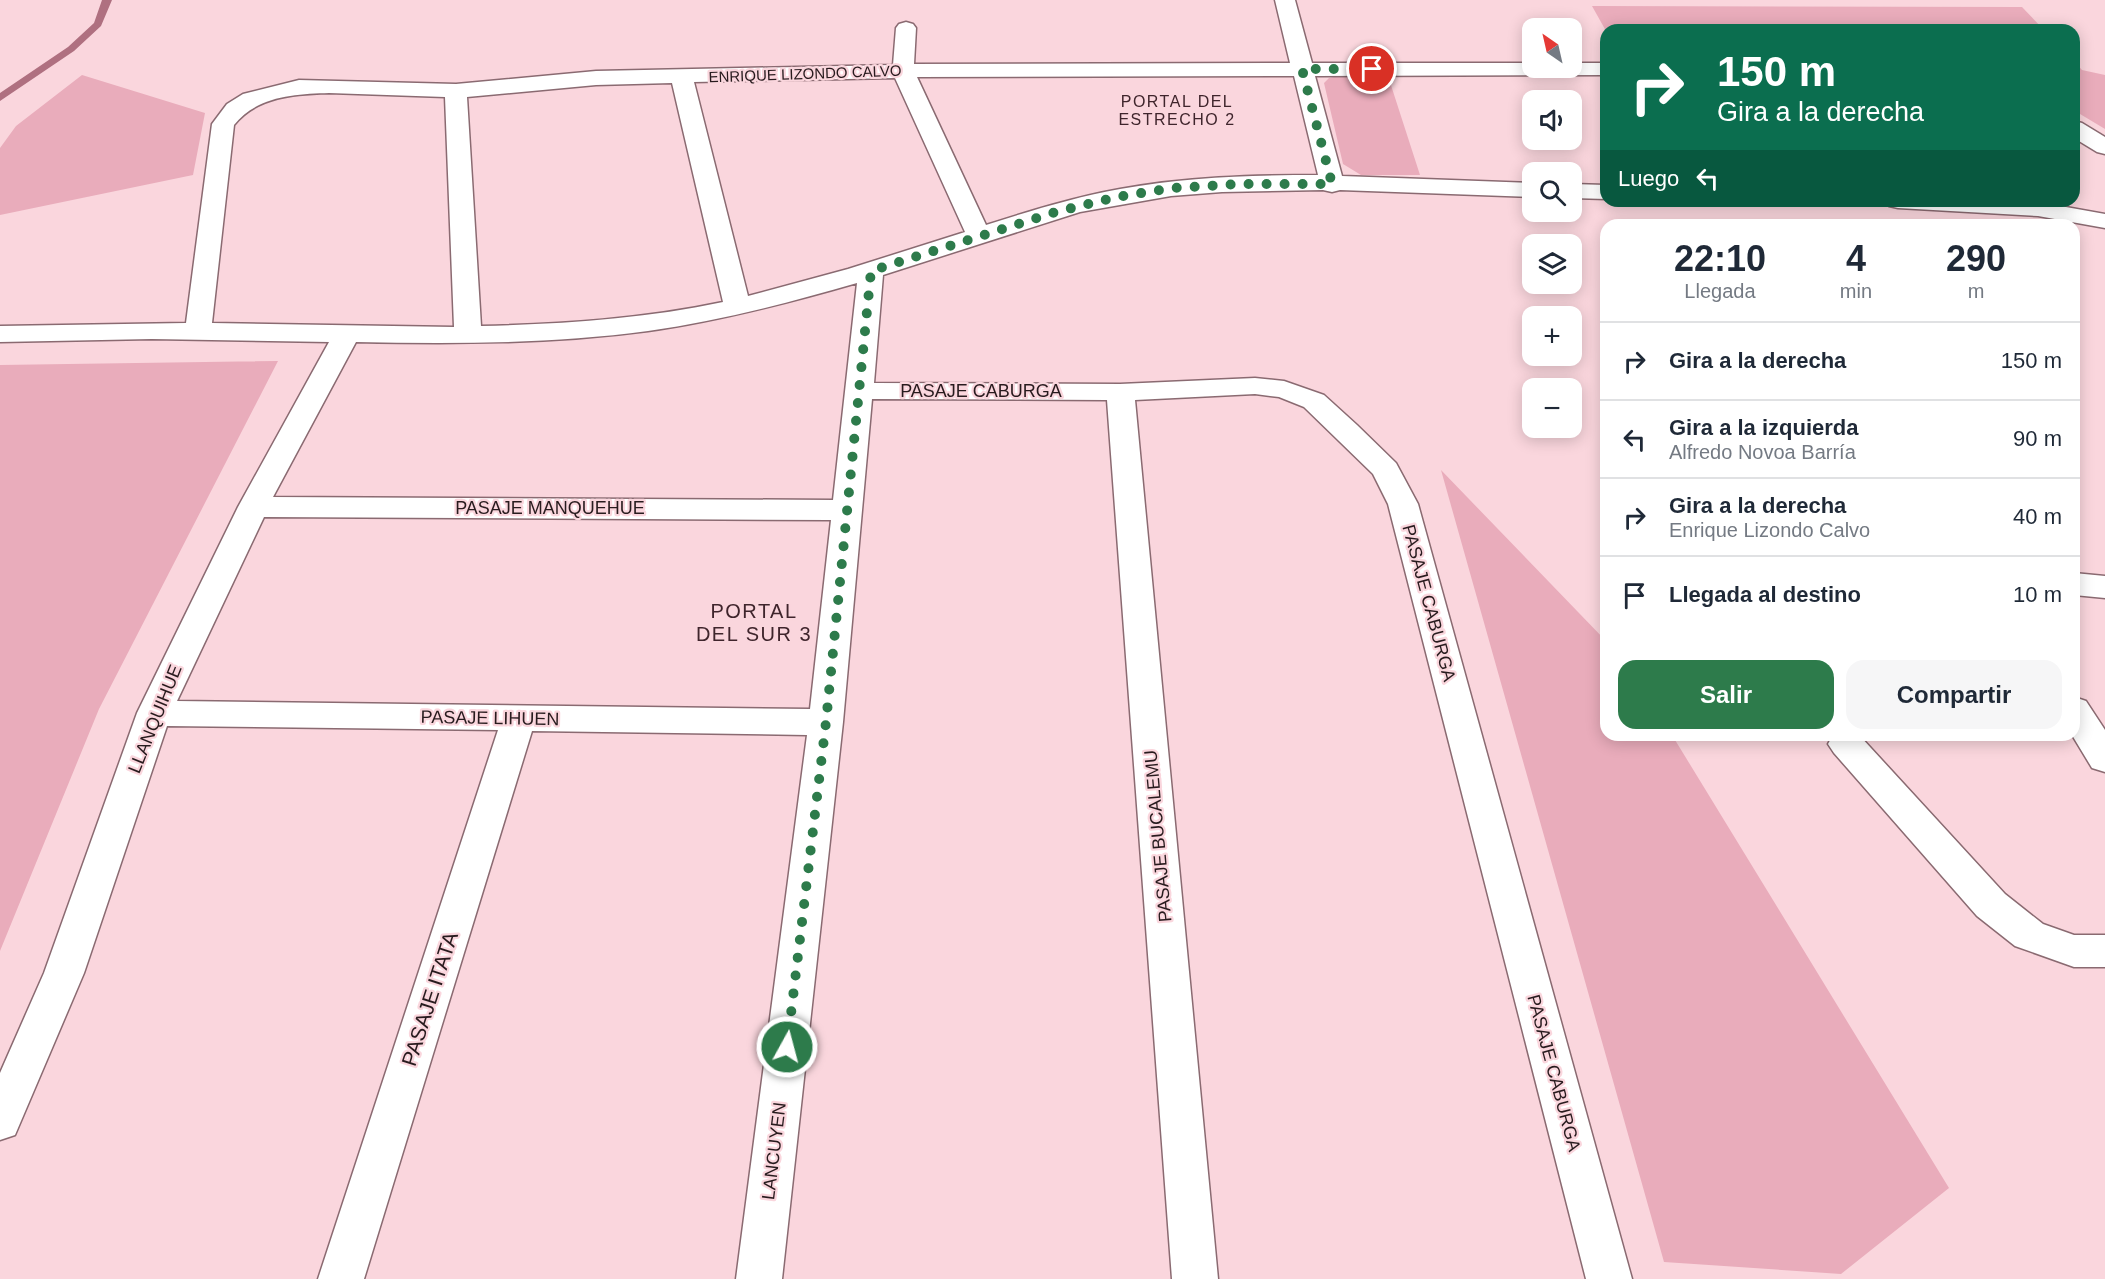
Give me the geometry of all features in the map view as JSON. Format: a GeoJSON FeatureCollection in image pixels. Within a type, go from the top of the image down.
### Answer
{"type":"FeatureCollection","features":[{"type":"Feature","properties":{"kind":"street"},"geometry":{"type":"LineString","coordinates":[[1285,0],[1332,184]]}},
{"type":"Feature","properties":{"kind":"street"},"geometry":{"type":"LineString","coordinates":[[906,28],[903,72],[979,236]]}},
{"type":"Feature","properties":{"kind":"street","name":"ENRIQUE LIZONDO CALVO"},"geometry":{"type":"LineString","coordinates":[[198,330],[223,124],[235,109],[251,99],[299,87],[456,91],[568,80],[903,72],[1600,69]]}},
{"type":"Feature","properties":{"kind":"street"},"geometry":{"type":"LineString","coordinates":[[682,78],[737,306]]}},
{"type":"Feature","properties":{"kind":"street"},"geometry":{"type":"LineString","coordinates":[[456,91],[468,336]]}},
{"type":"Feature","properties":{"kind":"street"},"geometry":{"type":"LineString","coordinates":[[2080,132],[2105,147]]}},
{"type":"Feature","properties":{"kind":"street"},"geometry":{"type":"LineString","coordinates":[[0,333],[198,330],[468,336],[584,329],[650,322],[737,306],[871,271],[1056,212],[1117,197],[1173,188],[1240,184],[1332,184],[1522,190]]}},
{"type":"Feature","properties":{"kind":"street"},"geometry":{"type":"LineString","coordinates":[[1582,191],[1600,192]]}},
{"type":"Feature","properties":{"kind":"street"},"geometry":{"type":"LineString","coordinates":[[2003,207],[2038,209],[2105,221]]}},
{"type":"Feature","properties":{"kind":"street","name":"LANCUYEN"},"geometry":{"type":"LineString","coordinates":[[759,1279],[826,722],[871,271]]}},
{"type":"Feature","properties":{"kind":"street","name":"LLANQUIHUE"},"geometry":{"type":"LineString","coordinates":[[0,1121],[64,973],[154,713],[253,507],[347,334]]}},
{"type":"Feature","properties":{"kind":"street","name":"PASAJE CABURGA"},"geometry":{"type":"LineString","coordinates":[[858,391],[1120,392],[1255,386],[1284,389],[1314,401],[1386,470],[1403,504],[1609,1279]]}},
{"type":"Feature","properties":{"kind":"street","name":"PASAJE BUCALEMU"},"geometry":{"type":"LineString","coordinates":[[1120,392],[1195,1279]]}},
{"type":"Feature","properties":{"kind":"street","name":"PASAJE MANQUEHUE"},"geometry":{"type":"LineString","coordinates":[[253,507],[848,510]]}},
{"type":"Feature","properties":{"kind":"street"},"geometry":{"type":"LineString","coordinates":[[2080,585],[2105,587]]}},
{"type":"Feature","properties":{"kind":"street","name":"PASAJE LIHUEN"},"geometry":{"type":"LineString","coordinates":[[154,713],[826,722]]}},
{"type":"Feature","properties":{"kind":"street","name":"PASAJE ITATA"},"geometry":{"type":"LineString","coordinates":[[341,1279],[519,718]]}},
{"type":"Feature","properties":{"kind":"street"},"geometry":{"type":"LineString","coordinates":[[2080,719],[2105,759]]}},
{"type":"Feature","properties":{"kind":"street"},"geometry":{"type":"LineString","coordinates":[[1846,744],[1991,905],[2029,935],[2074,951],[2105,951]]}},
{"type":"Feature","properties":{"kind":"shaded area"},"geometry":{"type":"Polygon","coordinates":[[[1592,6],[2022,7],[2038,24],[1602,24],[1592,6]]]}},
{"type":"Feature","properties":{"kind":"shaded area"},"geometry":{"type":"Polygon","coordinates":[[[2080,68],[2105,75],[2105,129],[2080,114],[2080,68]]]}},
{"type":"Feature","properties":{"kind":"shaded area"},"geometry":{"type":"Polygon","coordinates":[[[82,75],[205,113],[193,175],[0,215],[0,148],[16,126],[82,75]]]}},
{"type":"Feature","properties":{"kind":"shaded area"},"geometry":{"type":"Polygon","coordinates":[[[1388,76],[1420,175],[1361,175],[1343,164],[1324,83],[1329,78],[1388,76]]]}},
{"type":"Feature","properties":{"kind":"shaded area"},"geometry":{"type":"Polygon","coordinates":[[[278,361],[99,709],[0,951],[0,365],[278,361]]]}},
{"type":"Feature","properties":{"kind":"shaded area"},"geometry":{"type":"Polygon","coordinates":[[[1441,470],[1600,635],[1600,741],[1676,741],[1949,1188],[1841,1274],[1664,1262],[1441,470]]]}},
{"type":"Feature","properties":{"kind":"waterway"},"geometry":{"type":"LineString","coordinates":[[0,98],[71,49],[98,24],[107,0]]}},
{"type":"Feature","properties":{"kind":"district","name":"PORTAL DEL ESTRECHO 2"},"geometry":{"type":"Point","coordinates":[1177,110]}},
{"type":"Feature","properties":{"kind":"district","name":"PORTAL DEL SUR 3"},"geometry":{"type":"Point","coordinates":[754,622]}},
{"type":"Feature","properties":{"kind":"route"},"geometry":{"type":"LineString","coordinates":[[787,1047],[826,722],[871,271],[1056,212],[1117,197],[1173,188],[1240,184],[1332,184],[1302,69],[1372,69]]}}]}
